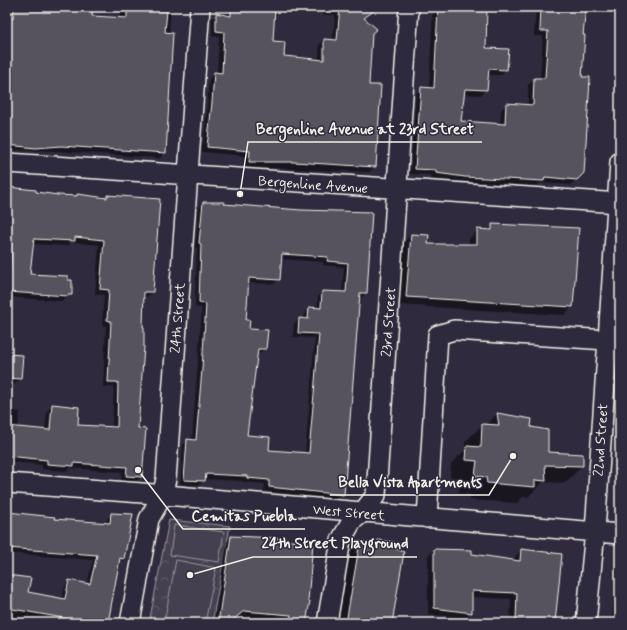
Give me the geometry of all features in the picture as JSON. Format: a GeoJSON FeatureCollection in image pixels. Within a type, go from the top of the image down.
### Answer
{"type":"FeatureCollection","features":[{"type":"Feature","properties":{"kind":"street","name":"24th Street"},"geometry":{"type":"LineString","coordinates":[[130,623],[149,519],[162,496],[166,479],[200,7]]}},
{"type":"Feature","properties":{"kind":"street","name":"23rd Street"},"geometry":{"type":"LineString","coordinates":[[327,623],[341,540],[352,521],[362,513],[376,495],[409,7]]}},
{"type":"Feature","properties":{"kind":"street","name":"22nd Street"},"geometry":{"type":"LineString","coordinates":[[586,623],[595,531],[620,162]]}},
{"type":"Feature","properties":{"kind":"street","name":"Bergenline Avenue"},"geometry":{"type":"LineString","coordinates":[[7,163],[618,203]]}},
{"type":"Feature","properties":{"kind":"street"},"geometry":{"type":"LineString","coordinates":[[427,518],[438,335],[454,330],[607,340]]}},
{"type":"Feature","properties":{"kind":"street","name":"West Street"},"geometry":{"type":"LineString","coordinates":[[7,483],[620,534]]}},
{"type":"Feature","properties":{"kind":"green space"},"geometry":{"type":"Polygon","coordinates":[[[169,520],[230,526],[212,623],[149,623],[169,520]]]}},
{"type":"Feature","properties":{"kind":"green space"},"geometry":{"type":"Polygon","coordinates":[[[174,525],[224,532],[219,562],[170,555],[174,525]]]}},
{"type":"Feature","properties":{"kind":"green space"},"geometry":{"type":"Polygon","coordinates":[[[176,560],[216,568],[205,623],[164,623],[176,560]]]}},
{"type":"Feature","properties":{"kind":"building"},"geometry":{"type":"Polygon","coordinates":[[[14,7],[93,7],[92,16],[127,18],[127,7],[167,11],[165,32],[173,33],[166,153],[61,146],[36,148],[7,145],[7,18],[13,19],[14,7]]]}},
{"type":"Feature","properties":{"kind":"building"},"geometry":{"type":"Polygon","coordinates":[[[231,7],[275,7],[273,41],[285,42],[284,56],[324,60],[324,39],[337,40],[340,7],[379,7],[364,18],[377,29],[372,33],[369,85],[381,85],[376,167],[294,162],[249,162],[250,151],[207,147],[214,72],[222,73],[224,32],[216,31],[216,13],[231,16],[231,7]]]}},
{"type":"Feature","properties":{"kind":"building"},"geometry":{"type":"Polygon","coordinates":[[[438,7],[478,7],[477,11],[487,11],[486,48],[509,49],[507,70],[489,69],[487,90],[465,89],[461,121],[505,124],[506,103],[533,105],[534,78],[545,78],[548,31],[540,31],[541,7],[586,7],[583,35],[585,35],[582,77],[590,77],[584,173],[577,180],[545,177],[544,181],[465,177],[436,173],[436,170],[415,169],[421,87],[434,88],[438,7]]]}},
{"type":"Feature","properties":{"kind":"building"},"geometry":{"type":"Polygon","coordinates":[[[7,187],[36,190],[36,192],[58,195],[77,196],[77,194],[107,198],[107,195],[160,199],[153,292],[144,292],[144,347],[138,428],[146,429],[142,477],[126,476],[127,467],[74,463],[74,466],[47,464],[47,460],[7,456],[7,426],[50,430],[52,404],[79,407],[78,425],[117,427],[118,382],[108,382],[111,321],[107,320],[109,290],[100,289],[104,240],[75,237],[75,241],[34,239],[30,274],[68,276],[68,280],[72,280],[72,295],[7,292],[7,272],[10,272],[12,235],[7,235],[7,187]]]}},
{"type":"Feature","properties":{"kind":"building"},"geometry":{"type":"Polygon","coordinates":[[[203,202],[225,202],[224,204],[301,210],[372,212],[367,293],[360,293],[344,495],[269,487],[269,480],[247,478],[247,476],[206,474],[205,481],[184,480],[187,439],[196,440],[202,369],[206,304],[199,303],[201,244],[199,243],[203,202]],[[282,254],[280,280],[249,278],[246,320],[250,320],[249,329],[268,330],[266,349],[258,349],[247,435],[270,437],[269,450],[309,453],[319,334],[298,333],[299,318],[308,319],[309,307],[321,308],[322,291],[346,292],[348,263],[327,261],[328,257],[282,254]]]}},
{"type":"Feature","properties":{"kind":"building"},"geometry":{"type":"Polygon","coordinates":[[[492,224],[579,228],[573,307],[406,297],[411,234],[429,235],[428,244],[477,244],[477,229],[492,230],[492,224]]]}},
{"type":"Feature","properties":{"kind":"building"},"geometry":{"type":"Polygon","coordinates":[[[7,354],[23,355],[21,379],[7,378],[7,354]]]}},
{"type":"Feature","properties":{"kind":"building"},"geometry":{"type":"Polygon","coordinates":[[[497,413],[532,419],[531,427],[548,430],[548,452],[583,454],[583,466],[545,465],[546,481],[535,480],[535,487],[487,483],[486,477],[475,476],[477,461],[466,460],[467,446],[481,447],[482,424],[499,425],[497,413]]]}},
{"type":"Feature","properties":{"kind":"building"},"geometry":{"type":"Polygon","coordinates":[[[7,512],[55,517],[54,519],[110,523],[111,513],[133,514],[124,559],[120,558],[108,623],[91,623],[7,608],[7,575],[31,578],[28,592],[65,599],[69,580],[90,584],[97,555],[7,548],[7,512]]]}},
{"type":"Feature","properties":{"kind":"building"},"geometry":{"type":"Polygon","coordinates":[[[231,536],[279,538],[279,540],[313,543],[308,601],[310,601],[306,623],[290,623],[291,615],[244,611],[229,623],[218,623],[231,536]]]}},
{"type":"Feature","properties":{"kind":"building"},"geometry":{"type":"Polygon","coordinates":[[[378,540],[394,542],[394,548],[404,552],[392,623],[346,623],[360,541],[377,545],[378,540]]]}},
{"type":"Feature","properties":{"kind":"building"},"geometry":{"type":"Polygon","coordinates":[[[434,549],[472,550],[472,554],[520,561],[521,549],[562,554],[555,623],[516,620],[517,593],[472,591],[472,613],[434,608],[434,549]]]}},
{"type":"Feature","properties":{"kind":"place","name":"Bergenline Avenue at 23rd Street"},"geometry":{"type":"Point","coordinates":[240,194]}},
{"type":"Feature","properties":{"kind":"place","name":"Bella Vista Apartments"},"geometry":{"type":"Point","coordinates":[513,456]}},
{"type":"Feature","properties":{"kind":"place","name":"Cemitas Puebla"},"geometry":{"type":"Point","coordinates":[138,470]}},
{"type":"Feature","properties":{"kind":"place","name":"24th Street Playground"},"geometry":{"type":"Point","coordinates":[190,575]}}]}
